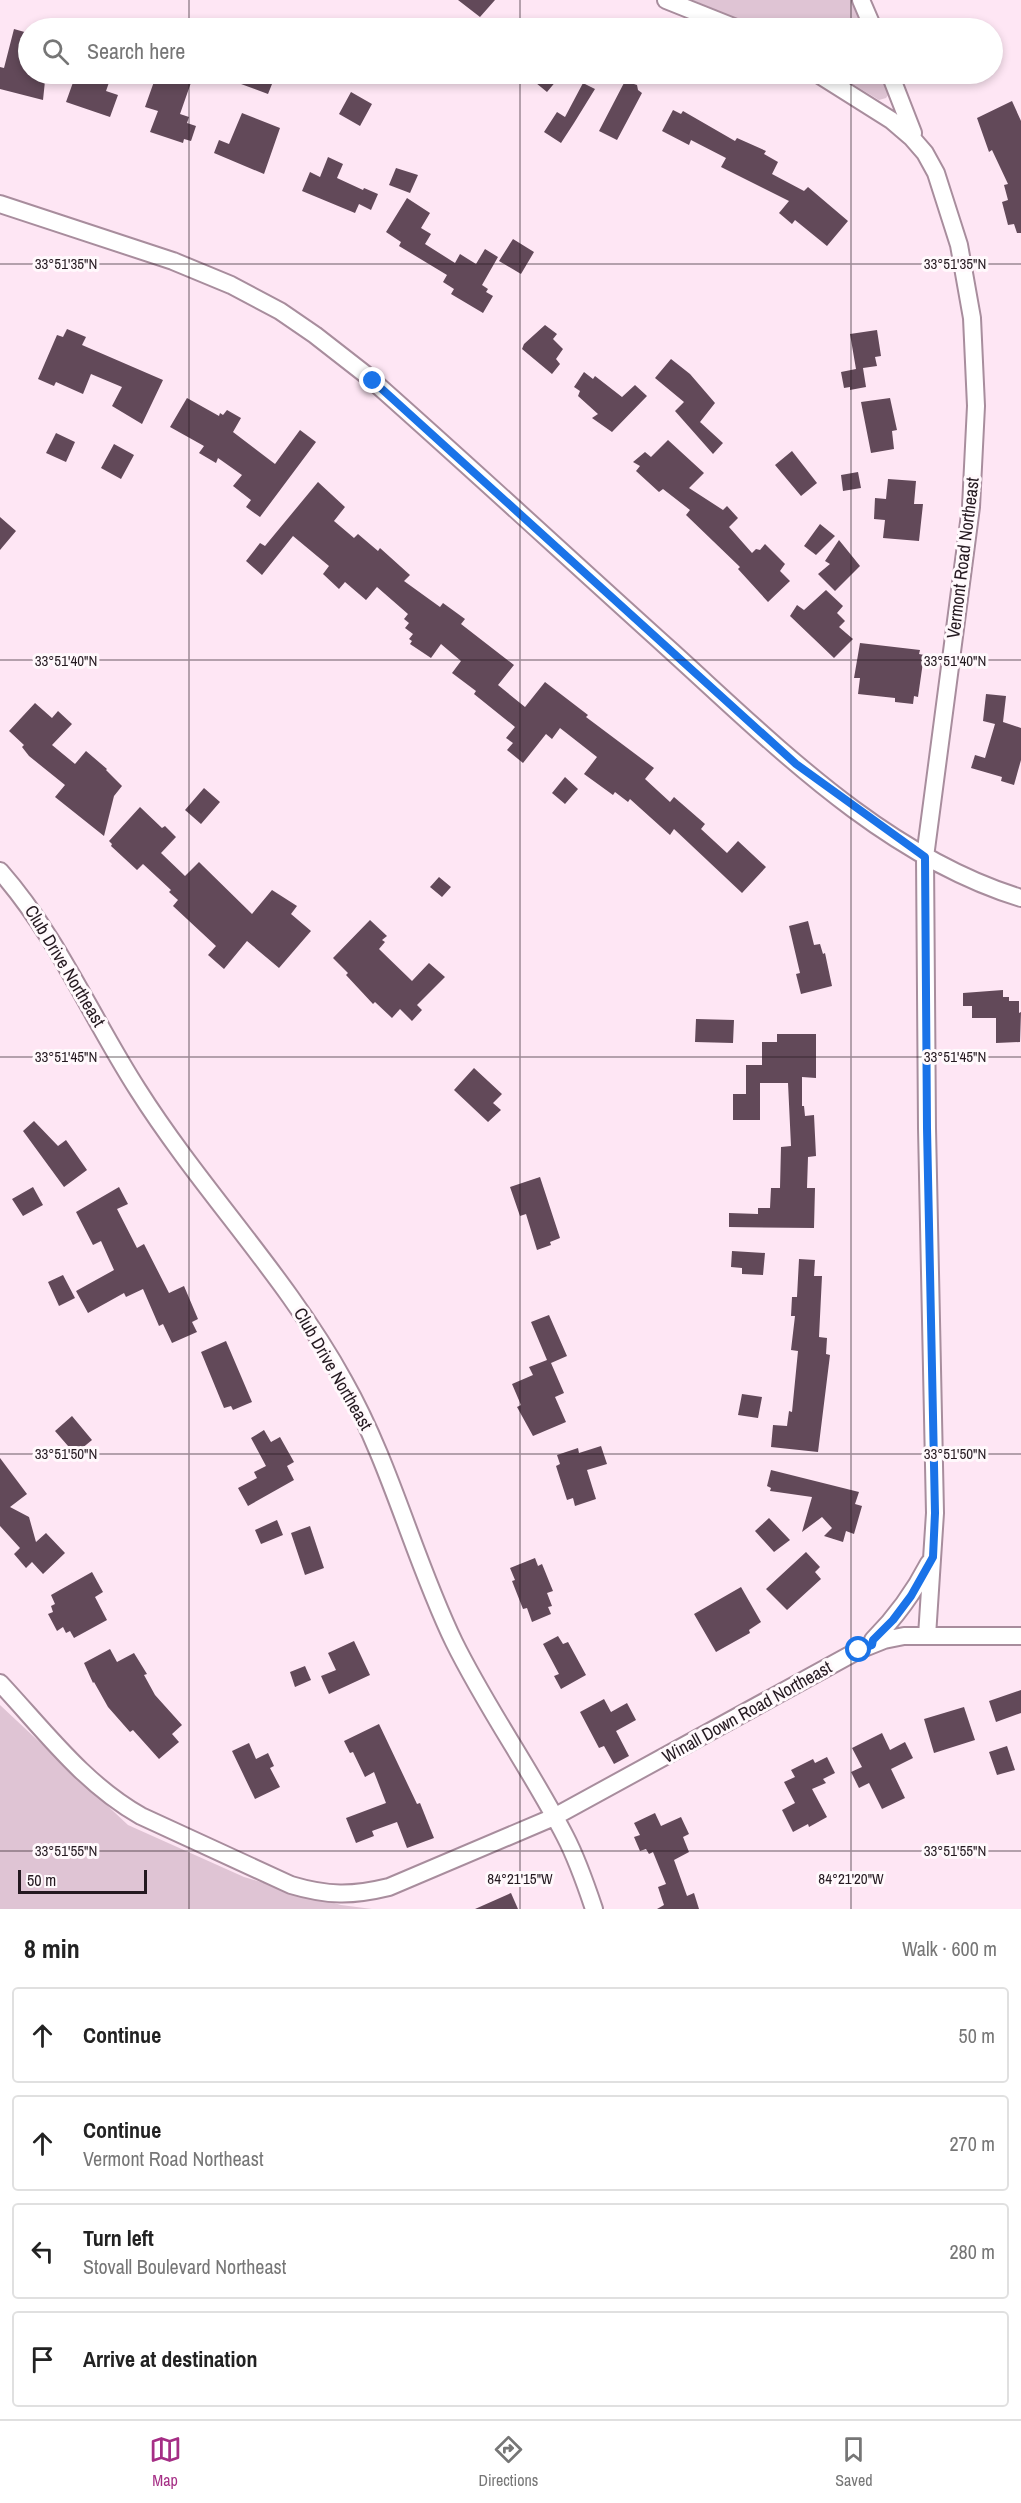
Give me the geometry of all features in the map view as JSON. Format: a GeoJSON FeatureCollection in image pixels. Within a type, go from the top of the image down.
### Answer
{"type":"FeatureCollection","features":[{"type":"Feature","properties":{"kind":"street"},"geometry":{"type":"LineString","coordinates":[[666,0],[711,18]]}},
{"type":"Feature","properties":{"kind":"street"},"geometry":{"type":"LineString","coordinates":[[861,0],[869,18]]}},
{"type":"Feature","properties":{"kind":"street","name":"Vermont Road Northeast"},"geometry":{"type":"LineString","coordinates":[[834,84],[891,120],[925,153],[936,173],[958,245],[972,318],[976,406],[971,507],[925,857],[927,1128],[935,1513],[927,1636]]}},
{"type":"Feature","properties":{"kind":"street","name":"Vermont Road Northeast"},"geometry":{"type":"LineString","coordinates":[[894,84],[913,133],[912,138]]}},
{"type":"Feature","properties":{"kind":"street"},"geometry":{"type":"LineString","coordinates":[[0,204],[173,261],[231,285],[280,311],[315,335],[373,381],[796,764],[925,857],[966,877],[1021,898]]}},
{"type":"Feature","properties":{"kind":"street","name":"Club Drive Northeast"},"geometry":{"type":"LineString","coordinates":[[0,871],[24,898],[50,936],[136,1088],[163,1128],[278,1277],[339,1372],[372,1436],[455,1645],[566,1838],[594,1909]]}},
{"type":"Feature","properties":{"kind":"street"},"geometry":{"type":"LineString","coordinates":[[872,1645],[873,1640],[893,1620],[911,1596],[933,1557]]}},
{"type":"Feature","properties":{"kind":"street","name":"Winall Down Road Northeast"},"geometry":{"type":"LineString","coordinates":[[0,1683],[88,1778],[118,1803],[141,1816],[291,1885],[314,1892],[338,1895],[389,1887],[554,1817],[884,1640],[904,1636],[1021,1636]]}},
{"type":"Feature","properties":{"kind":"shaded area"},"geometry":{"type":"Polygon","coordinates":[[[692,0],[851,0],[861,18],[736,18],[692,0]]]}},
{"type":"Feature","properties":{"kind":"shaded area"},"geometry":{"type":"Polygon","coordinates":[[[853,84],[889,84],[891,91],[886,98],[879,100],[853,84]]]}},
{"type":"Feature","properties":{"kind":"shaded area"},"geometry":{"type":"Polygon","coordinates":[[[0,1705],[128,1825],[244,1877],[341,1905],[372,1909],[0,1909],[0,1705]]]}},
{"type":"Feature","properties":{"kind":"building"},"geometry":{"type":"Polygon","coordinates":[[[458,0],[495,0],[480,17],[458,0]]]}},
{"type":"Feature","properties":{"kind":"building"},"geometry":{"type":"Polygon","coordinates":[[[14,29],[18,30],[18,84],[45,84],[43,100],[0,89],[0,67],[4,68],[14,29]]]}},
{"type":"Feature","properties":{"kind":"building"},"geometry":{"type":"Polygon","coordinates":[[[72,84],[108,84],[106,91],[118,95],[110,117],[66,102],[72,84]]]}},
{"type":"Feature","properties":{"kind":"building"},"geometry":{"type":"Polygon","coordinates":[[[153,84],[190,84],[180,114],[189,117],[187,123],[196,126],[191,141],[184,139],[183,143],[150,132],[158,111],[145,107],[153,84]]]}},
{"type":"Feature","properties":{"kind":"building"},"geometry":{"type":"Polygon","coordinates":[[[241,84],[272,84],[268,94],[241,84]]]}},
{"type":"Feature","properties":{"kind":"building"},"geometry":{"type":"Polygon","coordinates":[[[537,84],[554,84],[547,92],[537,84]]]}},
{"type":"Feature","properties":{"kind":"building"},"geometry":{"type":"Polygon","coordinates":[[[582,84],[595,89],[561,143],[544,132],[557,112],[565,117],[582,84]]]}},
{"type":"Feature","properties":{"kind":"building"},"geometry":{"type":"Polygon","coordinates":[[[623,84],[637,85],[638,90],[642,93],[617,140],[599,131],[623,84]]]}},
{"type":"Feature","properties":{"kind":"building"},"geometry":{"type":"Polygon","coordinates":[[[351,92],[372,104],[360,126],[339,114],[351,92]]]}},
{"type":"Feature","properties":{"kind":"building"},"geometry":{"type":"Polygon","coordinates":[[[1012,101],[1021,121],[1021,233],[1017,233],[1014,224],[1008,225],[1002,202],[1008,200],[1004,185],[1008,184],[992,150],[989,152],[977,118],[1012,101]]]}},
{"type":"Feature","properties":{"kind":"building"},"geometry":{"type":"Polygon","coordinates":[[[673,110],[681,114],[683,111],[735,141],[737,138],[766,151],[764,154],[778,162],[772,174],[804,191],[808,187],[848,221],[827,246],[795,220],[792,224],[779,213],[789,201],[721,167],[726,158],[691,140],[689,145],[662,131],[673,110]]]}},
{"type":"Feature","properties":{"kind":"building"},"geometry":{"type":"Polygon","coordinates":[[[242,113],[280,128],[264,174],[214,153],[219,140],[229,144],[242,113]]]}},
{"type":"Feature","properties":{"kind":"building"},"geometry":{"type":"Polygon","coordinates":[[[328,157],[343,164],[337,178],[378,194],[371,210],[359,204],[355,213],[302,191],[310,172],[320,177],[328,157]]]}},
{"type":"Feature","properties":{"kind":"building"},"geometry":{"type":"Polygon","coordinates":[[[396,168],[418,175],[410,193],[389,185],[396,168]]]}},
{"type":"Feature","properties":{"kind":"building"},"geometry":{"type":"Polygon","coordinates":[[[407,198],[430,213],[421,228],[431,234],[425,244],[455,263],[460,254],[476,264],[485,249],[498,257],[482,285],[488,289],[486,292],[493,296],[483,313],[451,294],[454,289],[443,282],[447,275],[399,246],[401,242],[386,232],[407,198]]]}},
{"type":"Feature","properties":{"kind":"building"},"geometry":{"type":"Polygon","coordinates":[[[513,239],[534,252],[521,274],[499,261],[513,239]]]}},
{"type":"Feature","properties":{"kind":"building"},"geometry":{"type":"Polygon","coordinates":[[[545,325],[557,334],[553,339],[563,349],[556,359],[560,364],[552,374],[522,349],[524,344],[545,325]]]}},
{"type":"Feature","properties":{"kind":"building"},"geometry":{"type":"Polygon","coordinates":[[[67,329],[86,337],[82,345],[163,380],[142,424],[112,406],[122,387],[91,374],[83,394],[56,382],[54,386],[38,379],[57,335],[63,337],[67,329]]]}},
{"type":"Feature","properties":{"kind":"building"},"geometry":{"type":"Polygon","coordinates":[[[877,330],[881,356],[875,357],[877,366],[863,368],[866,387],[850,390],[850,387],[844,388],[841,372],[856,369],[850,334],[877,330]]]}},
{"type":"Feature","properties":{"kind":"building"},"geometry":{"type":"Polygon","coordinates":[[[671,359],[690,374],[715,403],[700,422],[723,443],[713,454],[675,411],[684,402],[655,378],[671,359]]]}},
{"type":"Feature","properties":{"kind":"building"},"geometry":{"type":"Polygon","coordinates":[[[584,372],[593,379],[595,376],[622,397],[635,385],[647,396],[612,432],[592,418],[598,414],[578,396],[580,391],[574,387],[584,372]]]}},
{"type":"Feature","properties":{"kind":"building"},"geometry":{"type":"Polygon","coordinates":[[[187,398],[219,416],[227,410],[241,418],[233,432],[275,464],[300,430],[316,442],[260,517],[246,507],[251,500],[233,486],[242,475],[218,458],[216,463],[199,453],[204,446],[170,427],[187,398]]]}},
{"type":"Feature","properties":{"kind":"building"},"geometry":{"type":"Polygon","coordinates":[[[890,398],[897,430],[892,431],[894,449],[871,453],[861,402],[890,398]]]}},
{"type":"Feature","properties":{"kind":"building"},"geometry":{"type":"Polygon","coordinates":[[[56,433],[75,442],[66,462],[46,453],[56,433]]]}},
{"type":"Feature","properties":{"kind":"building"},"geometry":{"type":"Polygon","coordinates":[[[668,440],[704,473],[689,488],[723,510],[727,506],[738,518],[729,527],[752,553],[756,549],[760,550],[765,544],[785,564],[780,571],[790,581],[768,602],[738,569],[740,567],[686,515],[690,510],[663,489],[659,492],[636,471],[640,466],[633,462],[645,452],[651,457],[668,440]]]}},
{"type":"Feature","properties":{"kind":"building"},"geometry":{"type":"Polygon","coordinates":[[[114,444],[134,455],[121,479],[101,468],[114,444]]]}},
{"type":"Feature","properties":{"kind":"building"},"geometry":{"type":"Polygon","coordinates":[[[792,451],[817,483],[801,496],[775,465],[792,451]]]}},
{"type":"Feature","properties":{"kind":"building"},"geometry":{"type":"Polygon","coordinates":[[[858,472],[861,488],[843,491],[841,475],[858,472]]]}},
{"type":"Feature","properties":{"kind":"building"},"geometry":{"type":"Polygon","coordinates":[[[888,479],[916,481],[914,504],[923,504],[919,541],[883,538],[885,520],[874,519],[875,498],[886,499],[888,479]]]}},
{"type":"Feature","properties":{"kind":"building"},"geometry":{"type":"Polygon","coordinates":[[[318,482],[345,507],[334,521],[354,538],[358,534],[378,551],[380,548],[410,575],[404,581],[440,607],[443,603],[465,619],[461,624],[514,665],[498,685],[525,707],[545,682],[588,715],[586,717],[654,768],[645,779],[670,802],[674,797],[705,824],[701,829],[727,853],[738,841],[766,867],[742,893],[674,829],[670,835],[630,799],[628,802],[615,792],[613,795],[584,774],[597,757],[560,728],[552,739],[546,734],[523,763],[507,750],[513,743],[506,738],[515,727],[474,694],[476,691],[452,673],[461,661],[441,644],[431,658],[410,644],[412,641],[409,639],[413,634],[405,628],[409,623],[404,619],[408,614],[377,587],[366,600],[345,582],[339,589],[323,574],[329,566],[293,536],[262,575],[246,561],[260,543],[265,546],[318,482]]]}},
{"type":"Feature","properties":{"kind":"building"},"geometry":{"type":"Polygon","coordinates":[[[0,517],[16,531],[0,550],[0,517]]]}},
{"type":"Feature","properties":{"kind":"building"},"geometry":{"type":"Polygon","coordinates":[[[820,524],[835,536],[816,555],[804,546],[820,524]]]}},
{"type":"Feature","properties":{"kind":"building"},"geometry":{"type":"Polygon","coordinates":[[[839,540],[860,566],[835,591],[818,574],[830,564],[825,561],[839,540]]]}},
{"type":"Feature","properties":{"kind":"building"},"geometry":{"type":"Polygon","coordinates":[[[826,590],[843,606],[837,613],[845,621],[839,627],[853,639],[834,658],[790,616],[797,605],[804,610],[826,590]]]}},
{"type":"Feature","properties":{"kind":"building"},"geometry":{"type":"Polygon","coordinates":[[[860,643],[920,650],[919,654],[924,655],[918,697],[914,696],[913,704],[895,702],[895,698],[858,694],[860,678],[854,678],[860,643]]]}},
{"type":"Feature","properties":{"kind":"building"},"geometry":{"type":"Polygon","coordinates":[[[986,694],[1006,696],[1003,722],[1021,728],[1021,760],[1014,785],[1001,781],[1002,777],[971,768],[975,755],[985,758],[995,724],[983,721],[986,694]]]}},
{"type":"Feature","properties":{"kind":"building"},"geometry":{"type":"Polygon","coordinates":[[[35,703],[52,718],[58,711],[72,724],[52,745],[75,764],[86,751],[122,786],[114,796],[104,836],[55,797],[65,785],[29,756],[22,747],[24,745],[9,731],[35,703]]]}},
{"type":"Feature","properties":{"kind":"building"},"geometry":{"type":"Polygon","coordinates":[[[565,777],[578,789],[565,804],[552,793],[565,777]]]}},
{"type":"Feature","properties":{"kind":"building"},"geometry":{"type":"Polygon","coordinates":[[[204,788],[220,802],[201,824],[185,810],[204,788]]]}},
{"type":"Feature","properties":{"kind":"building"},"geometry":{"type":"Polygon","coordinates":[[[140,807],[162,828],[165,826],[176,837],[161,853],[185,876],[199,862],[252,914],[272,890],[297,906],[291,914],[311,931],[279,968],[247,941],[224,969],[208,955],[216,946],[173,906],[178,900],[169,892],[171,890],[143,864],[137,870],[111,846],[109,841],[140,807]]]}},
{"type":"Feature","properties":{"kind":"building"},"geometry":{"type":"Polygon","coordinates":[[[439,877],[451,887],[442,897],[430,887],[439,877]]]}},
{"type":"Feature","properties":{"kind":"building"},"geometry":{"type":"Polygon","coordinates":[[[370,920],[387,936],[382,940],[385,942],[379,949],[412,981],[429,963],[445,977],[417,1005],[422,1010],[412,1021],[400,1009],[392,1018],[375,1002],[373,1004],[333,958],[370,920]]]}},
{"type":"Feature","properties":{"kind":"building"},"geometry":{"type":"Polygon","coordinates":[[[808,921],[814,945],[820,944],[823,954],[825,953],[832,986],[801,994],[796,974],[800,973],[789,926],[808,921]]]}},
{"type":"Feature","properties":{"kind":"building"},"geometry":{"type":"Polygon","coordinates":[[[1003,990],[1003,997],[1009,997],[1009,1001],[1019,1001],[1020,1042],[996,1043],[996,1018],[972,1018],[972,1006],[963,1006],[963,993],[1003,990]]]}},
{"type":"Feature","properties":{"kind":"building"},"geometry":{"type":"Polygon","coordinates":[[[696,1019],[734,1020],[733,1043],[695,1042],[696,1019]]]}},
{"type":"Feature","properties":{"kind":"building"},"geometry":{"type":"Polygon","coordinates":[[[777,1034],[816,1034],[816,1078],[802,1077],[802,1106],[804,1106],[805,1116],[814,1115],[816,1156],[808,1157],[807,1188],[815,1188],[814,1228],[729,1227],[729,1213],[758,1214],[758,1208],[770,1208],[771,1188],[780,1188],[781,1147],[791,1146],[788,1083],[760,1083],[760,1120],[733,1120],[733,1094],[746,1094],[746,1065],[762,1065],[762,1042],[777,1042],[777,1034]]]}},
{"type":"Feature","properties":{"kind":"building"},"geometry":{"type":"Polygon","coordinates":[[[474,1068],[502,1094],[493,1103],[501,1110],[488,1122],[454,1090],[474,1068]]]}},
{"type":"Feature","properties":{"kind":"building"},"geometry":{"type":"Polygon","coordinates":[[[34,1121],[58,1146],[66,1140],[87,1170],[64,1187],[23,1131],[34,1121]]]}},
{"type":"Feature","properties":{"kind":"building"},"geometry":{"type":"Polygon","coordinates":[[[540,1177],[560,1238],[550,1242],[551,1245],[537,1250],[526,1214],[520,1216],[510,1187],[540,1177]]]}},
{"type":"Feature","properties":{"kind":"building"},"geometry":{"type":"Polygon","coordinates":[[[33,1187],[43,1205],[23,1216],[12,1199],[33,1187]]]}},
{"type":"Feature","properties":{"kind":"building"},"geometry":{"type":"Polygon","coordinates":[[[119,1187],[128,1204],[117,1209],[137,1248],[144,1244],[169,1293],[184,1286],[198,1319],[192,1322],[197,1332],[172,1343],[163,1324],[159,1326],[143,1289],[126,1297],[124,1293],[88,1313],[76,1291],[114,1270],[101,1241],[93,1245],[76,1212],[119,1187]]]}},
{"type":"Feature","properties":{"kind":"building"},"geometry":{"type":"Polygon","coordinates":[[[732,1251],[765,1253],[763,1275],[742,1274],[742,1268],[731,1267],[732,1251]]]}},
{"type":"Feature","properties":{"kind":"building"},"geometry":{"type":"Polygon","coordinates":[[[799,1259],[815,1260],[814,1276],[822,1276],[819,1337],[827,1338],[826,1354],[830,1355],[818,1452],[771,1447],[773,1425],[787,1426],[789,1411],[792,1412],[798,1351],[791,1350],[795,1316],[791,1316],[792,1297],[797,1297],[799,1259]]]}},
{"type":"Feature","properties":{"kind":"building"},"geometry":{"type":"Polygon","coordinates":[[[63,1275],[75,1298],[59,1306],[48,1282],[63,1275]]]}},
{"type":"Feature","properties":{"kind":"building"},"geometry":{"type":"Polygon","coordinates":[[[549,1315],[567,1356],[551,1363],[564,1393],[555,1397],[566,1422],[533,1436],[517,1407],[521,1405],[512,1384],[533,1375],[529,1367],[547,1360],[531,1322],[549,1315]]]}},
{"type":"Feature","properties":{"kind":"building"},"geometry":{"type":"Polygon","coordinates":[[[226,1341],[252,1402],[233,1410],[231,1406],[224,1408],[201,1352],[226,1341]]]}},
{"type":"Feature","properties":{"kind":"building"},"geometry":{"type":"Polygon","coordinates":[[[742,1394],[762,1397],[758,1418],[738,1415],[742,1394]]]}},
{"type":"Feature","properties":{"kind":"building"},"geometry":{"type":"Polygon","coordinates":[[[72,1416],[92,1440],[75,1454],[55,1431],[72,1416]]]}},
{"type":"Feature","properties":{"kind":"building"},"geometry":{"type":"Polygon","coordinates":[[[264,1430],[271,1442],[280,1437],[294,1462],[287,1466],[294,1480],[248,1506],[238,1488],[257,1478],[254,1472],[266,1466],[251,1438],[264,1430]]]}},
{"type":"Feature","properties":{"kind":"building"},"geometry":{"type":"Polygon","coordinates":[[[601,1446],[607,1464],[587,1470],[596,1499],[575,1506],[573,1498],[567,1500],[556,1466],[560,1464],[557,1455],[578,1448],[579,1453],[601,1446]]]}},
{"type":"Feature","properties":{"kind":"building"},"geometry":{"type":"Polygon","coordinates":[[[0,1458],[27,1494],[10,1507],[29,1517],[36,1542],[46,1533],[65,1553],[43,1574],[32,1562],[26,1568],[14,1554],[20,1548],[0,1526],[0,1458]]]}},
{"type":"Feature","properties":{"kind":"building"},"geometry":{"type":"Polygon","coordinates":[[[771,1470],[859,1492],[855,1504],[862,1506],[854,1534],[846,1531],[843,1542],[824,1536],[832,1528],[822,1517],[802,1532],[812,1497],[770,1491],[771,1488],[767,1486],[771,1470]]]}},
{"type":"Feature","properties":{"kind":"building"},"geometry":{"type":"Polygon","coordinates":[[[769,1518],[790,1540],[774,1552],[755,1531],[769,1518]]]}},
{"type":"Feature","properties":{"kind":"building"},"geometry":{"type":"Polygon","coordinates":[[[277,1520],[283,1535],[261,1544],[255,1530],[277,1520]]]}},
{"type":"Feature","properties":{"kind":"building"},"geometry":{"type":"Polygon","coordinates":[[[310,1526],[324,1568],[305,1575],[291,1533],[310,1526]]]}},
{"type":"Feature","properties":{"kind":"building"},"geometry":{"type":"Polygon","coordinates":[[[806,1552],[820,1567],[815,1572],[821,1579],[787,1610],[766,1589],[806,1552]]]}},
{"type":"Feature","properties":{"kind":"building"},"geometry":{"type":"Polygon","coordinates":[[[535,1558],[538,1566],[542,1564],[553,1591],[547,1593],[552,1606],[548,1607],[551,1614],[532,1622],[527,1608],[523,1609],[512,1581],[515,1580],[510,1568],[535,1558]]]}},
{"type":"Feature","properties":{"kind":"building"},"geometry":{"type":"Polygon","coordinates":[[[92,1572],[103,1592],[95,1597],[107,1620],[74,1638],[70,1631],[66,1633],[63,1627],[57,1631],[48,1614],[53,1612],[51,1606],[55,1604],[51,1595],[92,1572]]]}},
{"type":"Feature","properties":{"kind":"building"},"geometry":{"type":"Polygon","coordinates":[[[741,1587],[761,1622],[749,1630],[750,1633],[716,1652],[694,1614],[741,1587]]]}},
{"type":"Feature","properties":{"kind":"building"},"geometry":{"type":"Polygon","coordinates":[[[558,1636],[563,1644],[568,1642],[586,1675],[561,1689],[554,1676],[559,1674],[543,1644],[558,1636]]]}},
{"type":"Feature","properties":{"kind":"building"},"geometry":{"type":"Polygon","coordinates":[[[354,1641],[370,1675],[329,1694],[321,1676],[336,1670],[328,1653],[354,1641]]]}},
{"type":"Feature","properties":{"kind":"building"},"geometry":{"type":"Polygon","coordinates":[[[110,1649],[117,1662],[134,1653],[147,1674],[144,1675],[155,1695],[182,1725],[172,1734],[179,1742],[159,1759],[108,1707],[84,1663],[110,1649]]]}},
{"type":"Feature","properties":{"kind":"building"},"geometry":{"type":"Polygon","coordinates":[[[305,1666],[311,1680],[295,1687],[290,1672],[305,1666]]]}},
{"type":"Feature","properties":{"kind":"building"},"geometry":{"type":"Polygon","coordinates":[[[1021,1690],[1021,1713],[996,1722],[989,1701],[1021,1690]]]}},
{"type":"Feature","properties":{"kind":"building"},"geometry":{"type":"Polygon","coordinates":[[[604,1699],[611,1712],[627,1703],[636,1720],[616,1731],[629,1756],[614,1764],[604,1746],[599,1748],[580,1712],[604,1699]]]}},
{"type":"Feature","properties":{"kind":"building"},"geometry":{"type":"Polygon","coordinates":[[[964,1707],[975,1740],[934,1753],[924,1719],[964,1707]]]}},
{"type":"Feature","properties":{"kind":"building"},"geometry":{"type":"Polygon","coordinates":[[[379,1724],[417,1804],[420,1803],[434,1838],[407,1848],[397,1822],[372,1831],[374,1836],[356,1843],[346,1818],[386,1803],[374,1772],[365,1777],[353,1752],[350,1753],[344,1741],[379,1724]]]}},
{"type":"Feature","properties":{"kind":"building"},"geometry":{"type":"Polygon","coordinates":[[[882,1733],[890,1750],[905,1742],[913,1758],[891,1769],[905,1798],[882,1809],[869,1783],[859,1788],[851,1772],[862,1767],[852,1748],[882,1733]]]}},
{"type":"Feature","properties":{"kind":"building"},"geometry":{"type":"Polygon","coordinates":[[[249,1743],[256,1759],[268,1753],[274,1766],[270,1768],[280,1787],[255,1799],[232,1751],[249,1743]]]}},
{"type":"Feature","properties":{"kind":"building"},"geometry":{"type":"Polygon","coordinates":[[[1007,1746],[1015,1770],[997,1775],[989,1752],[1007,1746]]]}},
{"type":"Feature","properties":{"kind":"building"},"geometry":{"type":"Polygon","coordinates":[[[827,1757],[835,1773],[823,1779],[826,1783],[812,1789],[827,1817],[809,1827],[808,1824],[793,1832],[782,1810],[795,1803],[784,1782],[795,1777],[791,1770],[813,1759],[815,1763],[827,1757]]]}},
{"type":"Feature","properties":{"kind":"building"},"geometry":{"type":"Polygon","coordinates":[[[655,1813],[661,1826],[681,1817],[689,1834],[683,1837],[689,1852],[674,1860],[687,1896],[694,1893],[699,1909],[657,1909],[664,1905],[658,1887],[666,1884],[653,1852],[649,1854],[646,1849],[640,1851],[634,1837],[640,1835],[634,1823],[655,1813]]]}},
{"type":"Feature","properties":{"kind":"building"},"geometry":{"type":"Polygon","coordinates":[[[511,1893],[518,1909],[475,1909],[511,1893]]]}},
{"type":"Feature","properties":{"kind":"route"},"geometry":{"type":"LineString","coordinates":[[373,381],[796,764],[880,827],[925,857],[927,1128],[935,1513],[933,1557],[911,1596],[893,1620],[873,1640],[872,1645],[859,1650]]}}]}
